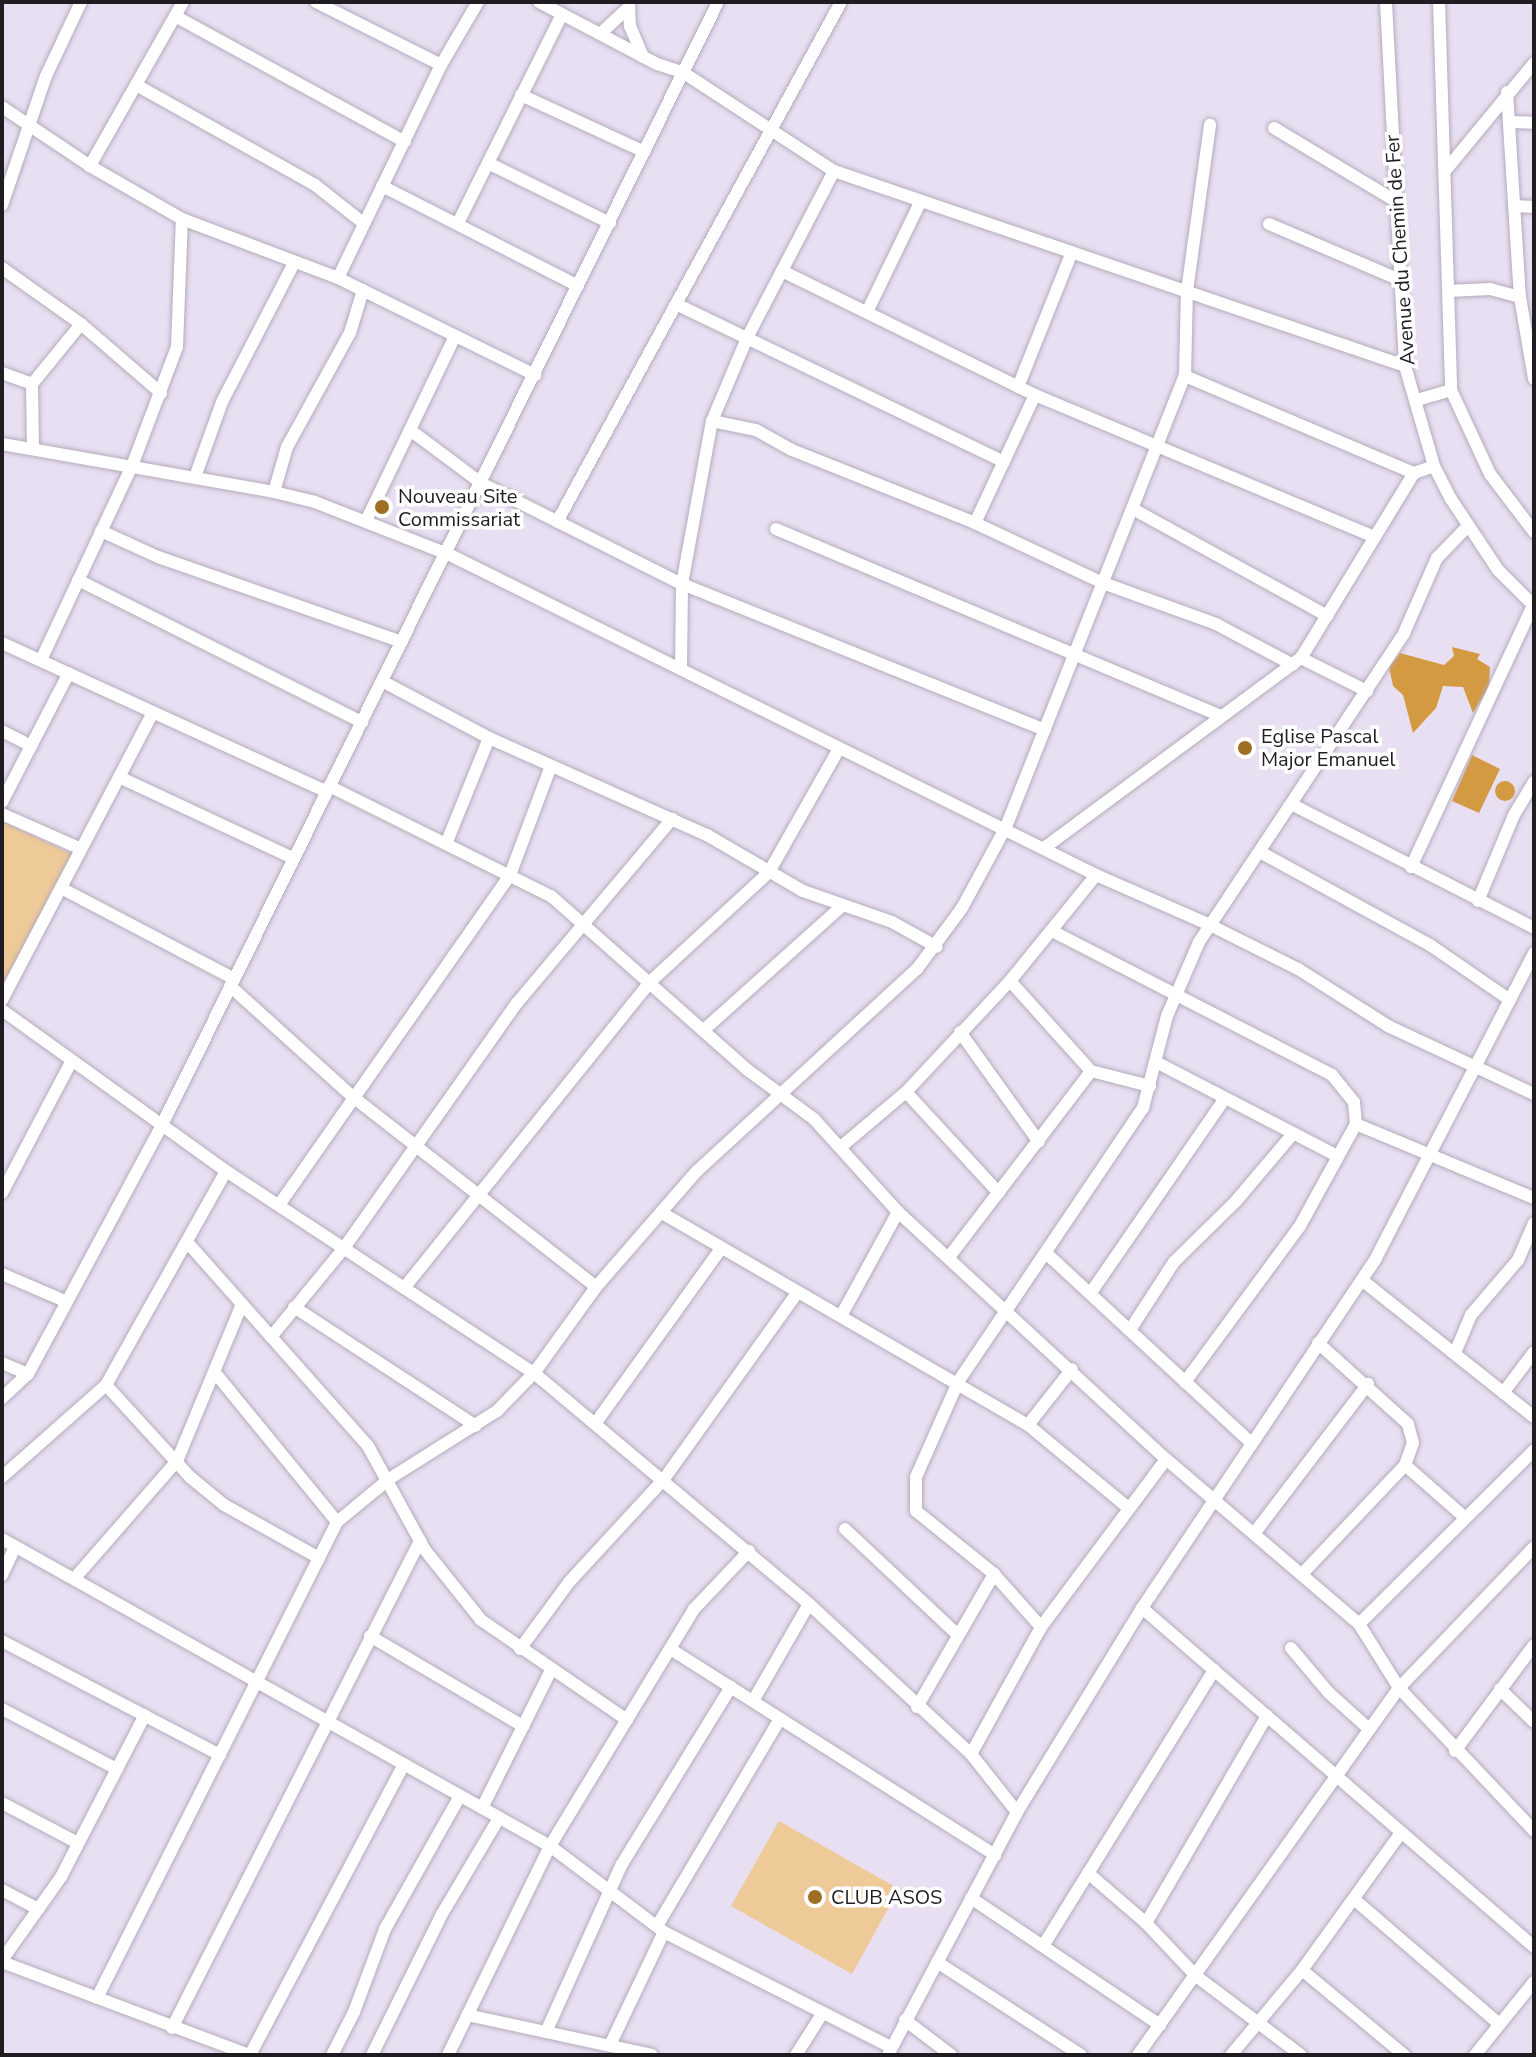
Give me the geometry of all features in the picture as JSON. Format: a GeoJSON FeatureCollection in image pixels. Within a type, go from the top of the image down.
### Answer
{"type":"FeatureCollection","features":[{"type":"Feature","properties":{"kind":"street"},"geometry":{"type":"LineString","coordinates":[[2,205],[30,122],[81,2]]}},
{"type":"Feature","properties":{"kind":"street"},"geometry":{"type":"LineString","coordinates":[[90,166],[183,2]]}},
{"type":"Feature","properties":{"kind":"street"},"geometry":{"type":"LineString","coordinates":[[316,2],[441,65]]}},
{"type":"Feature","properties":{"kind":"street"},"geometry":{"type":"LineString","coordinates":[[338,278],[362,222],[405,142],[441,65],[478,2]]}},
{"type":"Feature","properties":{"kind":"street"},"geometry":{"type":"LineString","coordinates":[[2,1398],[28,1374],[162,1125],[293,858],[448,554],[718,2]]}},
{"type":"Feature","properties":{"kind":"street"},"geometry":{"type":"LineString","coordinates":[[557,522],[841,2]]}},
{"type":"Feature","properties":{"kind":"street","name":"Avenue du Chemin de Fer"},"geometry":{"type":"LineString","coordinates":[[1386,2],[1398,279],[1405,366],[1434,466],[1467,527],[1533,606]]}},
{"type":"Feature","properties":{"kind":"street"},"geometry":{"type":"LineString","coordinates":[[1439,2],[1451,390],[1490,474],[1534,532]]}},
{"type":"Feature","properties":{"kind":"street"},"geometry":{"type":"LineString","coordinates":[[600,34],[628,5],[643,57]]}},
{"type":"Feature","properties":{"kind":"street"},"geometry":{"type":"LineString","coordinates":[[458,223],[521,95],[550,6],[643,57],[684,73],[834,171],[1405,366]]}},
{"type":"Feature","properties":{"kind":"street"},"geometry":{"type":"LineString","coordinates":[[175,16],[405,142]]}},
{"type":"Feature","properties":{"kind":"street"},"geometry":{"type":"LineString","coordinates":[[1444,172],[1534,63]]}},
{"type":"Feature","properties":{"kind":"street"},"geometry":{"type":"LineString","coordinates":[[138,86],[315,185],[362,222]]}},
{"type":"Feature","properties":{"kind":"street"},"geometry":{"type":"LineString","coordinates":[[1507,92],[1520,297],[1534,379]]}},
{"type":"Feature","properties":{"kind":"street"},"geometry":{"type":"LineString","coordinates":[[521,95],[645,152]]}},
{"type":"Feature","properties":{"kind":"street"},"geometry":{"type":"LineString","coordinates":[[2,107],[30,122],[90,166],[182,219],[338,278],[535,375]]}},
{"type":"Feature","properties":{"kind":"street"},"geometry":{"type":"LineString","coordinates":[[1511,122],[1534,123]]}},
{"type":"Feature","properties":{"kind":"street"},"geometry":{"type":"LineString","coordinates":[[97,1998],[337,1522],[389,1479],[476,1426],[534,1373],[596,1287],[697,1171],[784,1095],[937,947],[1006,827],[1185,376],[1187,291],[1210,125]]}},
{"type":"Feature","properties":{"kind":"street"},"geometry":{"type":"LineString","coordinates":[[1274,128],[1394,200]]}},
{"type":"Feature","properties":{"kind":"street"},"geometry":{"type":"LineString","coordinates":[[488,163],[610,223]]}},
{"type":"Feature","properties":{"kind":"street"},"geometry":{"type":"LineString","coordinates":[[681,669],[682,584],[712,421],[747,338],[834,171]]}},
{"type":"Feature","properties":{"kind":"street"},"geometry":{"type":"LineString","coordinates":[[382,186],[578,286]]}},
{"type":"Feature","properties":{"kind":"street"},"geometry":{"type":"LineString","coordinates":[[867,312],[921,201]]}},
{"type":"Feature","properties":{"kind":"street"},"geometry":{"type":"LineString","coordinates":[[1515,206],[1534,207]]}},
{"type":"Feature","properties":{"kind":"street"},"geometry":{"type":"LineString","coordinates":[[41,660],[132,466],[161,393],[181,326],[182,219]]}},
{"type":"Feature","properties":{"kind":"street"},"geometry":{"type":"LineString","coordinates":[[1269,224],[1398,279]]}},
{"type":"Feature","properties":{"kind":"street"},"geometry":{"type":"LineString","coordinates":[[1018,387],[1072,252]]}},
{"type":"Feature","properties":{"kind":"street"},"geometry":{"type":"LineString","coordinates":[[195,477],[222,402],[294,263]]}},
{"type":"Feature","properties":{"kind":"street"},"geometry":{"type":"LineString","coordinates":[[2,268],[81,324],[161,393]]}},
{"type":"Feature","properties":{"kind":"street"},"geometry":{"type":"LineString","coordinates":[[782,271],[1035,395],[1375,537]]}},
{"type":"Feature","properties":{"kind":"street"},"geometry":{"type":"LineString","coordinates":[[1448,291],[1490,289],[1520,297]]}},
{"type":"Feature","properties":{"kind":"street"},"geometry":{"type":"LineString","coordinates":[[274,492],[287,447],[350,333],[363,290]]}},
{"type":"Feature","properties":{"kind":"street"},"geometry":{"type":"LineString","coordinates":[[676,304],[1004,462]]}},
{"type":"Feature","properties":{"kind":"street"},"geometry":{"type":"LineString","coordinates":[[33,449],[32,384],[81,324]]}},
{"type":"Feature","properties":{"kind":"street"},"geometry":{"type":"LineString","coordinates":[[366,521],[455,336]]}},
{"type":"Feature","properties":{"kind":"street"},"geometry":{"type":"LineString","coordinates":[[2,373],[32,384]]}},
{"type":"Feature","properties":{"kind":"street"},"geometry":{"type":"LineString","coordinates":[[1185,376],[1414,473]]}},
{"type":"Feature","properties":{"kind":"street"},"geometry":{"type":"LineString","coordinates":[[1417,400],[1451,390]]}},
{"type":"Feature","properties":{"kind":"street"},"geometry":{"type":"LineString","coordinates":[[975,523],[1035,395]]}},
{"type":"Feature","properties":{"kind":"street"},"geometry":{"type":"LineString","coordinates":[[712,421],[756,430],[792,450],[975,523],[1103,583],[1216,624],[1367,691]]}},
{"type":"Feature","properties":{"kind":"street"},"geometry":{"type":"LineString","coordinates":[[410,430],[481,483],[682,584],[1045,730]]}},
{"type":"Feature","properties":{"kind":"street"},"geometry":{"type":"LineString","coordinates":[[2,444],[274,492],[366,521],[448,554],[839,749],[1006,827],[1096,875],[1210,925],[1298,969],[1388,1026],[1534,1094]]}},
{"type":"Feature","properties":{"kind":"street"},"geometry":{"type":"LineString","coordinates":[[1044,848],[1297,662],[1414,473],[1434,466]]}},
{"type":"Feature","properties":{"kind":"street"},"geometry":{"type":"LineString","coordinates":[[1133,509],[1328,616]]}},
{"type":"Feature","properties":{"kind":"street"},"geometry":{"type":"LineString","coordinates":[[1041,1627],[994,1574],[927,1521],[912,1497],[916,1477],[958,1382],[1130,1130],[1150,1086],[1176,993],[1210,925],[1293,805],[1404,633],[1437,558],[1467,527]]}},
{"type":"Feature","properties":{"kind":"street"},"geometry":{"type":"LineString","coordinates":[[776,529],[1073,657],[1221,716]]}},
{"type":"Feature","properties":{"kind":"street"},"geometry":{"type":"LineString","coordinates":[[101,531],[158,557],[402,642]]}},
{"type":"Feature","properties":{"kind":"street"},"geometry":{"type":"LineString","coordinates":[[78,580],[362,722]]}},
{"type":"Feature","properties":{"kind":"street"},"geometry":{"type":"LineString","coordinates":[[1411,867],[1533,606]]}},
{"type":"Feature","properties":{"kind":"street"},"geometry":{"type":"LineString","coordinates":[[2,643],[446,844],[510,875],[584,921],[706,1028],[749,1071],[784,1095],[842,1146],[898,1212],[1072,1369],[1166,1459],[1256,1531],[1359,1624],[1399,1688],[1455,1751],[1534,1831]]}},
{"type":"Feature","properties":{"kind":"street"},"geometry":{"type":"LineString","coordinates":[[2,802],[69,673]]}},
{"type":"Feature","properties":{"kind":"street"},"geometry":{"type":"LineString","coordinates":[[382,681],[489,738],[672,819],[841,907],[892,922],[937,947]]}},
{"type":"Feature","properties":{"kind":"street"},"geometry":{"type":"LineString","coordinates":[[2,1000],[153,712]]}},
{"type":"Feature","properties":{"kind":"street"},"geometry":{"type":"LineString","coordinates":[[2,731],[31,746]]}},
{"type":"Feature","properties":{"kind":"street"},"geometry":{"type":"LineString","coordinates":[[446,844],[489,738]]}},
{"type":"Feature","properties":{"kind":"street"},"geometry":{"type":"LineString","coordinates":[[404,1288],[650,982],[769,872],[839,749]]}},
{"type":"Feature","properties":{"kind":"street"},"geometry":{"type":"LineString","coordinates":[[279,1205],[510,875],[551,766]]}},
{"type":"Feature","properties":{"kind":"street"},"geometry":{"type":"LineString","coordinates":[[119,777],[293,858]]}},
{"type":"Feature","properties":{"kind":"street"},"geometry":{"type":"LineString","coordinates":[[1478,901],[1514,815],[1534,782]]}},
{"type":"Feature","properties":{"kind":"street"},"geometry":{"type":"LineString","coordinates":[[1293,805],[1534,928]]}},
{"type":"Feature","properties":{"kind":"street"},"geometry":{"type":"LineString","coordinates":[[2,814],[81,849]]}},
{"type":"Feature","properties":{"kind":"street"},"geometry":{"type":"LineString","coordinates":[[271,1337],[344,1248],[446,1098],[584,921],[672,819]]}},
{"type":"Feature","properties":{"kind":"street"},"geometry":{"type":"LineString","coordinates":[[1260,852],[1430,945],[1510,1000]]}},
{"type":"Feature","properties":{"kind":"street"},"geometry":{"type":"LineString","coordinates":[[842,1146],[906,1092],[1054,932],[1096,875]]}},
{"type":"Feature","properties":{"kind":"street"},"geometry":{"type":"LineString","coordinates":[[61,888],[232,982],[353,1097],[596,1287]]}},
{"type":"Feature","properties":{"kind":"street"},"geometry":{"type":"LineString","coordinates":[[706,1028],[841,907]]}},
{"type":"Feature","properties":{"kind":"street"},"geometry":{"type":"LineString","coordinates":[[1054,932],[1176,993],[1345,1084],[1354,1102],[1356,1124],[1300,1226],[1185,1382]]}},
{"type":"Feature","properties":{"kind":"street"},"geometry":{"type":"LineString","coordinates":[[2,1539],[550,1846],[661,1929],[889,2051],[1017,1812],[1142,1608],[1249,1441],[1363,1281],[1478,1066],[1534,953]]}},
{"type":"Feature","properties":{"kind":"street"},"geometry":{"type":"LineString","coordinates":[[1010,981],[1091,1071],[1150,1086]]}},
{"type":"Feature","properties":{"kind":"street"},"geometry":{"type":"LineString","coordinates":[[2,1010],[226,1171],[534,1373],[664,1479],[809,1604],[971,1754],[1017,1812]]}},
{"type":"Feature","properties":{"kind":"street"},"geometry":{"type":"LineString","coordinates":[[960,1032],[1039,1142]]}},
{"type":"Feature","properties":{"kind":"street"},"geometry":{"type":"LineString","coordinates":[[2,1193],[72,1060]]}},
{"type":"Feature","properties":{"kind":"street"},"geometry":{"type":"LineString","coordinates":[[1156,1062],[1337,1156]]}},
{"type":"Feature","properties":{"kind":"street"},"geometry":{"type":"LineString","coordinates":[[949,1257],[1091,1071]]}},
{"type":"Feature","properties":{"kind":"street"},"geometry":{"type":"LineString","coordinates":[[906,1092],[999,1193]]}},
{"type":"Feature","properties":{"kind":"street"},"geometry":{"type":"LineString","coordinates":[[1092,1291],[1224,1100]]}},
{"type":"Feature","properties":{"kind":"street"},"geometry":{"type":"LineString","coordinates":[[1356,1124],[1534,1198]]}},
{"type":"Feature","properties":{"kind":"street"},"geometry":{"type":"LineString","coordinates":[[1130,1330],[1174,1262],[1236,1201],[1292,1135]]}},
{"type":"Feature","properties":{"kind":"street"},"geometry":{"type":"LineString","coordinates":[[2,1477],[106,1385],[226,1171]]}},
{"type":"Feature","properties":{"kind":"street"},"geometry":{"type":"LineString","coordinates":[[841,1316],[898,1212]]}},
{"type":"Feature","properties":{"kind":"street"},"geometry":{"type":"LineString","coordinates":[[662,1213],[720,1250],[958,1382],[1028,1425],[1127,1507]]}},
{"type":"Feature","properties":{"kind":"street"},"geometry":{"type":"LineString","coordinates":[[1455,1353],[1471,1315],[1518,1260],[1534,1223]]}},
{"type":"Feature","properties":{"kind":"street"},"geometry":{"type":"LineString","coordinates":[[187,1242],[368,1446],[389,1479],[420,1541],[481,1620],[550,1672],[627,1720]]}},
{"type":"Feature","properties":{"kind":"street"},"geometry":{"type":"LineString","coordinates":[[595,1424],[720,1250]]}},
{"type":"Feature","properties":{"kind":"street"},"geometry":{"type":"LineString","coordinates":[[1046,1253],[1092,1291],[1249,1441]]}},
{"type":"Feature","properties":{"kind":"street"},"geometry":{"type":"LineString","coordinates":[[2,1274],[65,1301]]}},
{"type":"Feature","properties":{"kind":"street"},"geometry":{"type":"LineString","coordinates":[[1363,1281],[1534,1417]]}},
{"type":"Feature","properties":{"kind":"street"},"geometry":{"type":"LineString","coordinates":[[520,1649],[570,1581],[664,1479],[798,1292]]}},
{"type":"Feature","properties":{"kind":"street"},"geometry":{"type":"LineString","coordinates":[[74,1579],[177,1461],[216,1374],[242,1304]]}},
{"type":"Feature","properties":{"kind":"street"},"geometry":{"type":"LineString","coordinates":[[294,1307],[476,1426]]}},
{"type":"Feature","properties":{"kind":"street"},"geometry":{"type":"LineString","coordinates":[[1302,1574],[1405,1465],[1413,1443],[1408,1424],[1368,1384],[1318,1343]]}},
{"type":"Feature","properties":{"kind":"street"},"geometry":{"type":"LineString","coordinates":[[1503,1393],[1534,1352]]}},
{"type":"Feature","properties":{"kind":"street"},"geometry":{"type":"LineString","coordinates":[[2,1363],[28,1374]]}},
{"type":"Feature","properties":{"kind":"street"},"geometry":{"type":"LineString","coordinates":[[1028,1425],[1072,1369]]}},
{"type":"Feature","properties":{"kind":"street"},"geometry":{"type":"LineString","coordinates":[[216,1374],[337,1522]]}},
{"type":"Feature","properties":{"kind":"street"},"geometry":{"type":"LineString","coordinates":[[1256,1531],[1368,1384]]}},
{"type":"Feature","properties":{"kind":"street"},"geometry":{"type":"LineString","coordinates":[[106,1385],[177,1461],[224,1505],[319,1558]]}},
{"type":"Feature","properties":{"kind":"street"},"geometry":{"type":"LineString","coordinates":[[1359,1624],[1463,1516],[1534,1450]]}},
{"type":"Feature","properties":{"kind":"street"},"geometry":{"type":"LineString","coordinates":[[971,1754],[1041,1627],[1127,1507],[1166,1459]]}},
{"type":"Feature","properties":{"kind":"street"},"geometry":{"type":"LineString","coordinates":[[1405,1465],[1463,1516]]}},
{"type":"Feature","properties":{"kind":"street"},"geometry":{"type":"LineString","coordinates":[[845,1529],[958,1635]]}},
{"type":"Feature","properties":{"kind":"street"},"geometry":{"type":"LineString","coordinates":[[172,2028],[420,1541]]}},
{"type":"Feature","properties":{"kind":"street"},"geometry":{"type":"LineString","coordinates":[[2,1575],[15,1547]]}},
{"type":"Feature","properties":{"kind":"street"},"geometry":{"type":"LineString","coordinates":[[1138,2055],[1399,1688],[1534,1547]]}},
{"type":"Feature","properties":{"kind":"street"},"geometry":{"type":"LineString","coordinates":[[448,2055],[550,1846],[672,1650],[694,1609],[749,1551]]}},
{"type":"Feature","properties":{"kind":"street"},"geometry":{"type":"LineString","coordinates":[[917,1707],[994,1574]]}},
{"type":"Feature","properties":{"kind":"street"},"geometry":{"type":"LineString","coordinates":[[753,1701],[809,1604]]}},
{"type":"Feature","properties":{"kind":"street"},"geometry":{"type":"LineString","coordinates":[[1142,1608],[1534,1947]]}},
{"type":"Feature","properties":{"kind":"street"},"geometry":{"type":"LineString","coordinates":[[370,1636],[523,1726]]}},
{"type":"Feature","properties":{"kind":"street"},"geometry":{"type":"LineString","coordinates":[[2,1641],[220,1755]]}},
{"type":"Feature","properties":{"kind":"street"},"geometry":{"type":"LineString","coordinates":[[1455,1751],[1534,1645]]}},
{"type":"Feature","properties":{"kind":"street"},"geometry":{"type":"LineString","coordinates":[[1291,1648],[1329,1693],[1369,1729]]}},
{"type":"Feature","properties":{"kind":"street"},"geometry":{"type":"LineString","coordinates":[[672,1650],[995,1855]]}},
{"type":"Feature","properties":{"kind":"street"},"geometry":{"type":"LineString","coordinates":[[1043,1946],[1214,1670]]}},
{"type":"Feature","properties":{"kind":"street"},"geometry":{"type":"LineString","coordinates":[[482,1808],[550,1672]]}},
{"type":"Feature","properties":{"kind":"street"},"geometry":{"type":"LineString","coordinates":[[546,2032],[622,1864],[731,1687]]}},
{"type":"Feature","properties":{"kind":"street"},"geometry":{"type":"LineString","coordinates":[[1500,1689],[1534,1722]]}},
{"type":"Feature","properties":{"kind":"street"},"geometry":{"type":"LineString","coordinates":[[2,1709],[117,1769]]}},
{"type":"Feature","properties":{"kind":"street"},"geometry":{"type":"LineString","coordinates":[[145,1715],[78,1843],[2,1961],[249,2055],[404,1764]]}},
{"type":"Feature","properties":{"kind":"street"},"geometry":{"type":"LineString","coordinates":[[1146,1923],[1267,1716]]}},
{"type":"Feature","properties":{"kind":"street"},"geometry":{"type":"LineString","coordinates":[[610,2045],[661,1929],[780,1719]]}},
{"type":"Feature","properties":{"kind":"street"},"geometry":{"type":"LineString","coordinates":[[332,2055],[354,2012],[385,1929],[460,1796]]}},
{"type":"Feature","properties":{"kind":"street"},"geometry":{"type":"LineString","coordinates":[[2,1803],[78,1843]]}},
{"type":"Feature","properties":{"kind":"street"},"geometry":{"type":"LineString","coordinates":[[372,2055],[442,1914],[499,1818]]}},
{"type":"Feature","properties":{"kind":"street"},"geometry":{"type":"LineString","coordinates":[[1231,2055],[1302,1970],[1400,1834]]}},
{"type":"Feature","properties":{"kind":"street"},"geometry":{"type":"LineString","coordinates":[[1088,1873],[1146,1923],[1196,1976],[1301,2055]]}},
{"type":"Feature","properties":{"kind":"street"},"geometry":{"type":"LineString","coordinates":[[2,1890],[38,1909]]}},
{"type":"Feature","properties":{"kind":"street"},"geometry":{"type":"LineString","coordinates":[[971,1898],[1160,2025]]}},
{"type":"Feature","properties":{"kind":"street"},"geometry":{"type":"LineString","coordinates":[[1355,1900],[1499,2024]]}},
{"type":"Feature","properties":{"kind":"street"},"geometry":{"type":"LineString","coordinates":[[937,1962],[1081,2055]]}},
{"type":"Feature","properties":{"kind":"street"},"geometry":{"type":"LineString","coordinates":[[1302,1970],[1404,2055]]}},
{"type":"Feature","properties":{"kind":"street"},"geometry":{"type":"LineString","coordinates":[[1475,2055],[1534,1982]]}},
{"type":"Feature","properties":{"kind":"street"},"geometry":{"type":"LineString","coordinates":[[796,2055],[822,2014]]}},
{"type":"Feature","properties":{"kind":"street"},"geometry":{"type":"LineString","coordinates":[[467,2015],[652,2055]]}},
{"type":"Feature","properties":{"kind":"street"},"geometry":{"type":"LineString","coordinates":[[905,2020],[951,2055]]}},
{"type":"Feature","properties":{"kind":"shaded area"},"geometry":{"type":"Polygon","coordinates":[[[1452,647],[1480,654],[1477,659],[1490,667],[1489,687],[1473,713],[1463,687],[1443,686],[1436,708],[1413,733],[1403,695],[1393,686],[1389,667],[1400,653],[1444,665],[1454,656],[1452,647]]]}},
{"type":"Feature","properties":{"kind":"shaded area"},"geometry":{"type":"Polygon","coordinates":[[[1472,755],[1500,769],[1479,813],[1452,801],[1472,755]]]}},
{"type":"Feature","properties":{"kind":"shaded area"},"geometry":{"type":"Polygon","coordinates":[[[1505,781],[1512,784],[1515,791],[1512,798],[1505,801],[1498,798],[1495,791],[1498,784],[1505,781]]]}},
{"type":"Feature","properties":{"kind":"shaded area"},"geometry":{"type":"Polygon","coordinates":[[[2,821],[74,855],[2,993],[2,821]]]}},
{"type":"Feature","properties":{"kind":"shaded area","name":"CLUB ASOS"},"geometry":{"type":"Polygon","coordinates":[[[779,1821],[899,1889],[852,1974],[731,1906],[779,1821]]]}},
{"type":"Feature","properties":{"kind":"place","name":"Nouveau Site Commissariat"},"geometry":{"type":"Point","coordinates":[382,507]}},
{"type":"Feature","properties":{"kind":"place","name":"Eglise Pascal Major Emanuel"},"geometry":{"type":"Point","coordinates":[1245,748]}},
{"type":"Feature","properties":{"kind":"place","name":"CLUB ASOS"},"geometry":{"type":"Point","coordinates":[815,1897]}}]}
